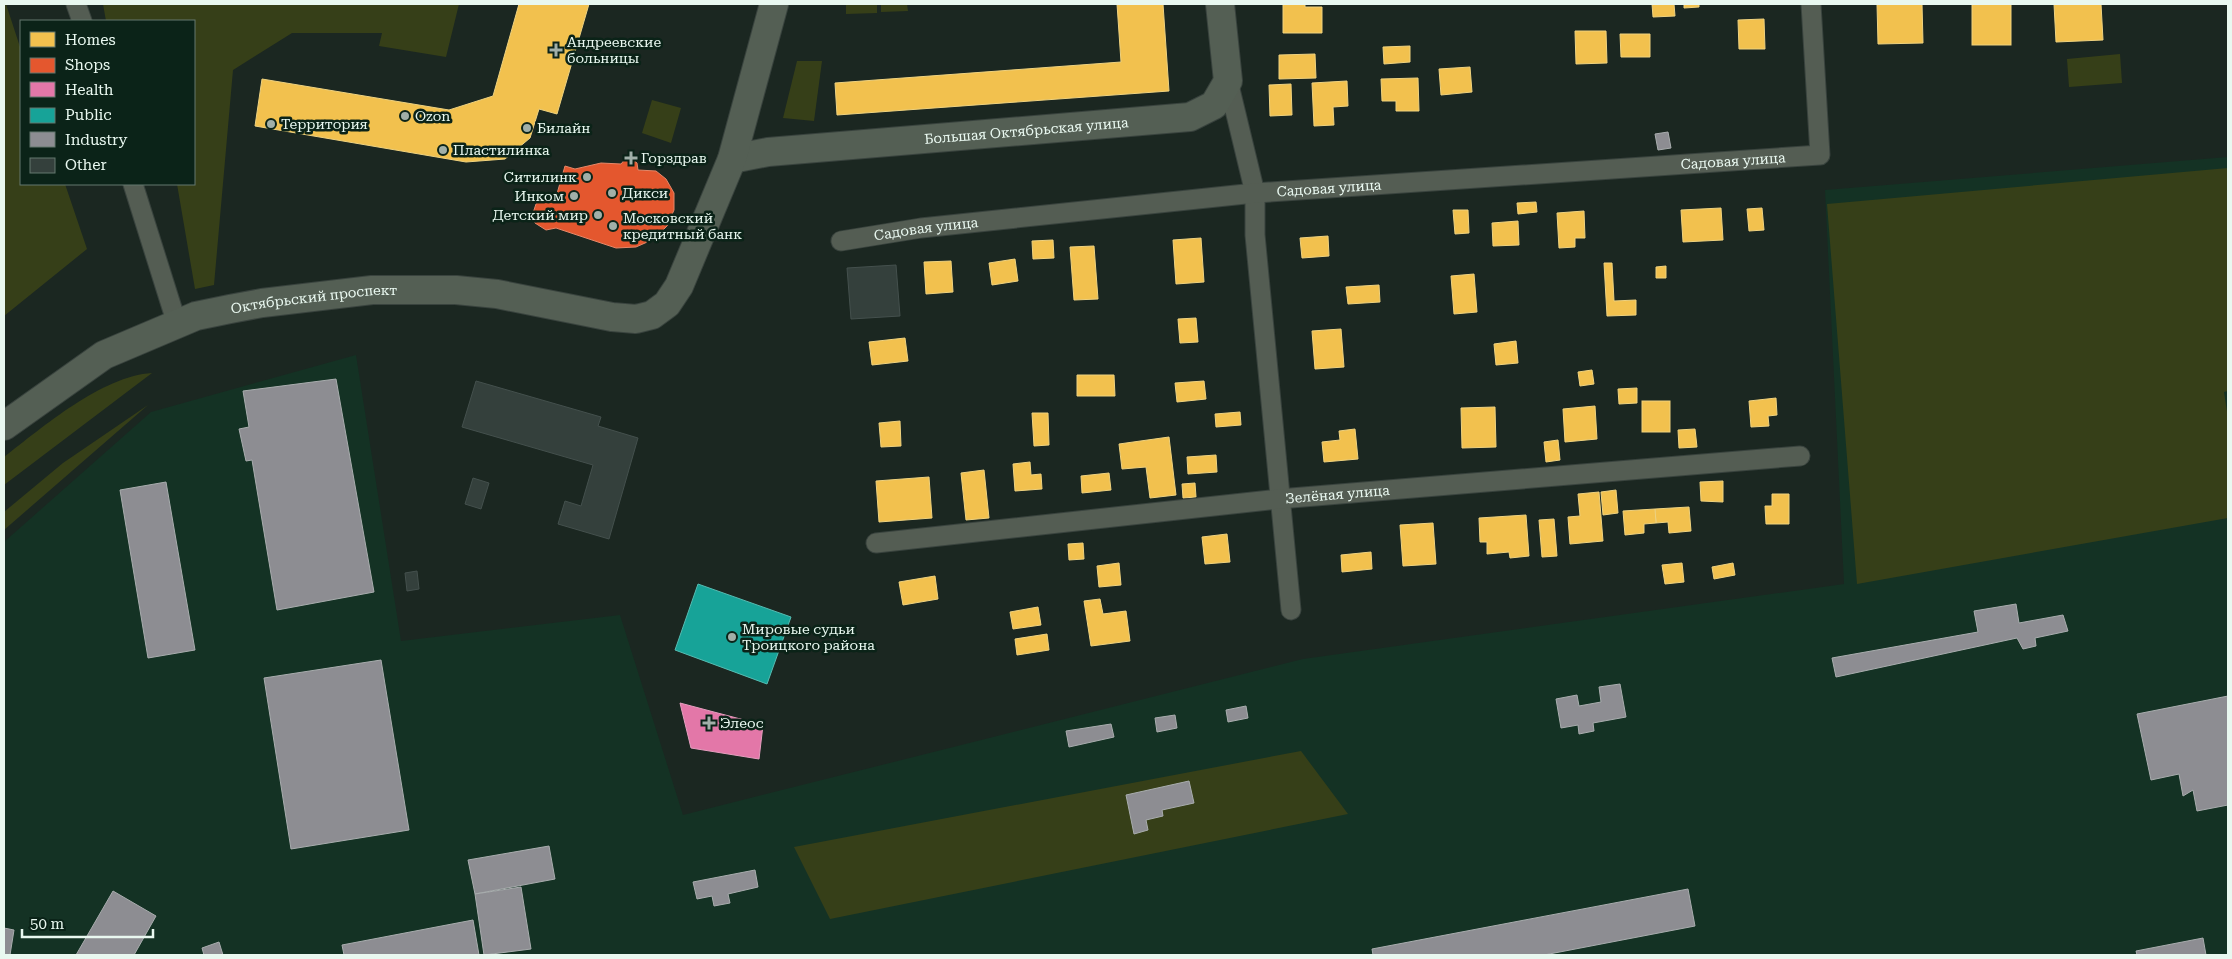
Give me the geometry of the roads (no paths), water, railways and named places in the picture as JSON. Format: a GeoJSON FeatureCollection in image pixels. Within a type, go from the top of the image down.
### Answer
{"type":"FeatureCollection","features":[{"type":"Feature","properties":{"kind":"main road"},"geometry":{"type":"LineString","coordinates":[[732,159],[774,4]]}},
{"type":"Feature","properties":{"kind":"main road"},"geometry":{"type":"LineString","coordinates":[[1220,4],[1228,81]]}},
{"type":"Feature","properties":{"kind":"main road","name":"Большая Октябрьская улица"},"geometry":{"type":"LineString","coordinates":[[732,159],[768,152],[1190,117],[1214,105],[1228,81]]}},
{"type":"Feature","properties":{"kind":"main road","name":"Октябрьский проспект"},"geometry":{"type":"LineString","coordinates":[[4,426],[104,355],[196,316],[262,303],[372,290],[456,290],[489,293],[612,317],[636,319],[652,315],[667,304],[679,286],[732,159]]}},
{"type":"Feature","properties":{"kind":"street"},"geometry":{"type":"LineString","coordinates":[[76,4],[82,20]]}},
{"type":"Feature","properties":{"kind":"street","name":"Садовая улица"},"geometry":{"type":"LineString","coordinates":[[841,241],[921,228],[1255,193],[1820,155],[1810,4]]}},
{"type":"Feature","properties":{"kind":"street"},"geometry":{"type":"LineString","coordinates":[[1228,81],[1255,193],[1255,235],[1291,610]]}},
{"type":"Feature","properties":{"kind":"street"},"geometry":{"type":"LineString","coordinates":[[133,185],[178,324]]}},
{"type":"Feature","properties":{"kind":"street","name":"Зелёная улица"},"geometry":{"type":"LineString","coordinates":[[876,543],[1280,499],[1800,456]]}},
{"type":"Feature","properties":{"kind":"place","name":"Андреевские больницы"},"geometry":{"type":"Point","coordinates":[556,50]}},
{"type":"Feature","properties":{"kind":"place","name":"Ozon"},"geometry":{"type":"Point","coordinates":[405,116]}},
{"type":"Feature","properties":{"kind":"place","name":"Территория"},"geometry":{"type":"Point","coordinates":[271,124]}},
{"type":"Feature","properties":{"kind":"place","name":"Билайн"},"geometry":{"type":"Point","coordinates":[527,128]}},
{"type":"Feature","properties":{"kind":"place","name":"Пластилинка"},"geometry":{"type":"Point","coordinates":[443,150]}},
{"type":"Feature","properties":{"kind":"place","name":"Горздрав"},"geometry":{"type":"Point","coordinates":[631,158]}},
{"type":"Feature","properties":{"kind":"place","name":"Ситилинк"},"geometry":{"type":"Point","coordinates":[587,177]}},
{"type":"Feature","properties":{"kind":"place","name":"Дикси"},"geometry":{"type":"Point","coordinates":[612,193]}},
{"type":"Feature","properties":{"kind":"place","name":"Инком"},"geometry":{"type":"Point","coordinates":[574,196]}},
{"type":"Feature","properties":{"kind":"place","name":"Детский мир"},"geometry":{"type":"Point","coordinates":[598,215]}},
{"type":"Feature","properties":{"kind":"place","name":"Московский кредитный банк"},"geometry":{"type":"Point","coordinates":[613,226]}},
{"type":"Feature","properties":{"kind":"place","name":"Мировые судьи Троицкого района"},"geometry":{"type":"Point","coordinates":[732,637]}},
{"type":"Feature","properties":{"kind":"place","name":"Элеос"},"geometry":{"type":"Point","coordinates":[709,723]}}]}
